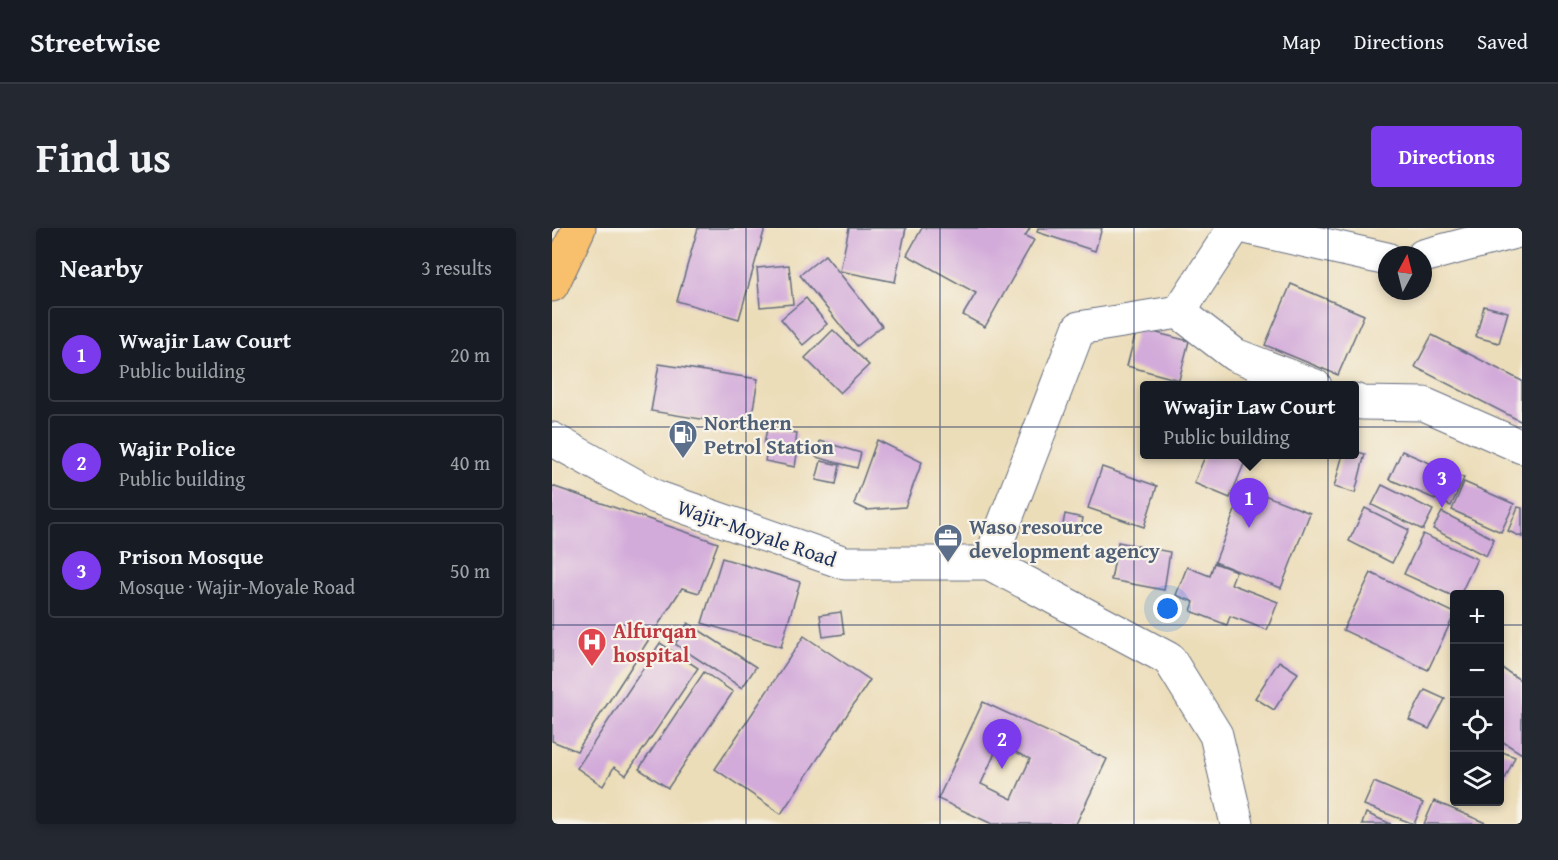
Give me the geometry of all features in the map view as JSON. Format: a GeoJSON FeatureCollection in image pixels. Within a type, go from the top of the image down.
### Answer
{"type":"FeatureCollection","features":[{"type":"Feature","properties":{"kind":"highway"},"geometry":{"type":"LineString","coordinates":[[552,285],[579,228]]}},
{"type":"Feature","properties":{"kind":"street"},"geometry":{"type":"LineString","coordinates":[[1179,312],[1234,228]]}},
{"type":"Feature","properties":{"kind":"street"},"geometry":{"type":"LineString","coordinates":[[1249,228],[1378,257]]}},
{"type":"Feature","properties":{"kind":"street"},"geometry":{"type":"LineString","coordinates":[[1432,253],[1514,230]]}},
{"type":"Feature","properties":{"kind":"street"},"geometry":{"type":"LineString","coordinates":[[989,563],[1079,328],[1179,312],[1235,355],[1302,381]]}},
{"type":"Feature","properties":{"kind":"street"},"geometry":{"type":"LineString","coordinates":[[1359,402],[1424,404],[1522,447]]}},
{"type":"Feature","properties":{"kind":"street","name":"Wajir-Moyale Road"},"geometry":{"type":"LineString","coordinates":[[552,439],[656,497],[845,563],[989,563],[1169,660],[1216,735],[1237,824]]}},
{"type":"Feature","properties":{"kind":"building"},"geometry":{"type":"Polygon","coordinates":[[[698,228],[765,228],[739,319],[677,301],[698,228]]]}},
{"type":"Feature","properties":{"kind":"building"},"geometry":{"type":"Polygon","coordinates":[[[849,228],[906,228],[895,282],[840,271],[849,228]]]}},
{"type":"Feature","properties":{"kind":"building"},"geometry":{"type":"Polygon","coordinates":[[[922,228],[1030,228],[1025,236],[1034,240],[985,327],[963,315],[976,293],[907,255],[922,228]]]}},
{"type":"Feature","properties":{"kind":"building"},"geometry":{"type":"Polygon","coordinates":[[[1038,228],[1102,228],[1095,251],[1037,232],[1038,228]]]}},
{"type":"Feature","properties":{"kind":"building"},"geometry":{"type":"Polygon","coordinates":[[[825,255],[882,326],[857,346],[800,275],[825,255]]]}},
{"type":"Feature","properties":{"kind":"building"},"geometry":{"type":"Polygon","coordinates":[[[789,265],[793,304],[760,307],[757,268],[789,265]]]}},
{"type":"Feature","properties":{"kind":"building"},"geometry":{"type":"Polygon","coordinates":[[[1291,284],[1364,315],[1338,375],[1265,345],[1291,284]]]}},
{"type":"Feature","properties":{"kind":"building"},"geometry":{"type":"Polygon","coordinates":[[[806,298],[827,324],[803,345],[781,319],[806,298]]]}},
{"type":"Feature","properties":{"kind":"building"},"geometry":{"type":"Polygon","coordinates":[[[1484,306],[1508,312],[1499,343],[1476,337],[1484,306]]]}},
{"type":"Feature","properties":{"kind":"building"},"geometry":{"type":"Polygon","coordinates":[[[1137,328],[1189,341],[1179,380],[1127,366],[1137,328]]]}},
{"type":"Feature","properties":{"kind":"building"},"geometry":{"type":"Polygon","coordinates":[[[833,330],[869,365],[840,393],[805,358],[833,330]]]}},
{"type":"Feature","properties":{"kind":"building"},"geometry":{"type":"Polygon","coordinates":[[[1432,335],[1522,381],[1522,422],[1415,367],[1432,335]]]}},
{"type":"Feature","properties":{"kind":"building"},"geometry":{"type":"Polygon","coordinates":[[[659,364],[758,379],[750,427],[651,411],[659,364]]]}},
{"type":"Feature","properties":{"kind":"building"},"geometry":{"type":"Polygon","coordinates":[[[767,429],[797,433],[795,449],[764,444],[767,429]]]}},
{"type":"Feature","properties":{"kind":"building"},"geometry":{"type":"Polygon","coordinates":[[[877,440],[922,462],[905,507],[867,510],[854,504],[877,440]]]}},
{"type":"Feature","properties":{"kind":"building"},"geometry":{"type":"Polygon","coordinates":[[[820,441],[861,453],[857,468],[816,457],[820,441]]]}},
{"type":"Feature","properties":{"kind":"building"},"geometry":{"type":"Polygon","coordinates":[[[767,449],[797,454],[795,467],[765,461],[767,449]]]}},
{"type":"Feature","properties":{"kind":"building"},"geometry":{"type":"Polygon","coordinates":[[[1402,451],[1464,478],[1451,506],[1389,479],[1402,451]]]}},
{"type":"Feature","properties":{"kind":"building"},"geometry":{"type":"Polygon","coordinates":[[[1359,452],[1365,454],[1355,493],[1334,487],[1342,459],[1359,459],[1359,452]]]}},
{"type":"Feature","properties":{"kind":"building"},"geometry":{"type":"Polygon","coordinates":[[[1204,459],[1246,459],[1230,498],[1194,483],[1204,459]]]}},
{"type":"Feature","properties":{"kind":"building"},"geometry":{"type":"Polygon","coordinates":[[[821,461],[840,465],[836,484],[816,480],[821,461]]]}},
{"type":"Feature","properties":{"kind":"building"},"geometry":{"type":"Polygon","coordinates":[[[1102,467],[1157,486],[1144,527],[1088,508],[1102,467]]]}},
{"type":"Feature","properties":{"kind":"building"},"geometry":{"type":"Polygon","coordinates":[[[1464,482],[1514,504],[1501,532],[1452,510],[1464,482]]]}},
{"type":"Feature","properties":{"kind":"building"},"geometry":{"type":"Polygon","coordinates":[[[1382,485],[1433,510],[1423,530],[1372,505],[1382,485]]]}},
{"type":"Feature","properties":{"kind":"building","name":"Alfurqan hospital"},"geometry":{"type":"Polygon","coordinates":[[[552,486],[718,543],[699,593],[682,588],[577,751],[552,741],[552,486]]]}},
{"type":"Feature","properties":{"kind":"building"},"geometry":{"type":"Polygon","coordinates":[[[1244,487],[1310,513],[1281,588],[1215,562],[1244,487]]]}},
{"type":"Feature","properties":{"kind":"building"},"geometry":{"type":"Polygon","coordinates":[[[1518,507],[1522,508],[1522,537],[1508,531],[1518,507]]]}},
{"type":"Feature","properties":{"kind":"building"},"geometry":{"type":"Polygon","coordinates":[[[1365,508],[1409,530],[1392,563],[1349,541],[1365,508]]]}},
{"type":"Feature","properties":{"kind":"building"},"geometry":{"type":"Polygon","coordinates":[[[1442,512],[1494,539],[1486,556],[1433,529],[1442,512]]]}},
{"type":"Feature","properties":{"kind":"building"},"geometry":{"type":"Polygon","coordinates":[[[1065,514],[1083,518],[1080,534],[1062,530],[1065,514]]]}},
{"type":"Feature","properties":{"kind":"building"},"geometry":{"type":"Polygon","coordinates":[[[1423,534],[1477,559],[1462,590],[1450,590],[1450,595],[1404,574],[1423,534]]]}},
{"type":"Feature","properties":{"kind":"building"},"geometry":{"type":"Polygon","coordinates":[[[1118,542],[1170,552],[1164,590],[1111,580],[1118,542]]]}},
{"type":"Feature","properties":{"kind":"building"},"geometry":{"type":"Polygon","coordinates":[[[722,558],[800,582],[781,647],[702,623],[722,558]]]}},
{"type":"Feature","properties":{"kind":"building"},"geometry":{"type":"Polygon","coordinates":[[[1214,563],[1236,571],[1231,584],[1278,602],[1267,630],[1230,616],[1227,625],[1191,611],[1194,602],[1176,595],[1187,567],[1210,576],[1214,563]]]}},
{"type":"Feature","properties":{"kind":"building"},"geometry":{"type":"Polygon","coordinates":[[[1371,573],[1450,611],[1450,624],[1428,670],[1343,630],[1371,573]]]}},
{"type":"Feature","properties":{"kind":"building"},"geometry":{"type":"Polygon","coordinates":[[[841,612],[844,634],[823,637],[820,615],[841,612]]]}},
{"type":"Feature","properties":{"kind":"building"},"geometry":{"type":"Polygon","coordinates":[[[688,623],[756,667],[742,688],[675,644],[688,623]]]}},
{"type":"Feature","properties":{"kind":"building"},"geometry":{"type":"Polygon","coordinates":[[[804,636],[870,680],[781,814],[715,769],[804,636]]]}},
{"type":"Feature","properties":{"kind":"building"},"geometry":{"type":"Polygon","coordinates":[[[660,643],[698,668],[626,775],[614,767],[603,786],[577,768],[660,643]]]}},
{"type":"Feature","properties":{"kind":"building"},"geometry":{"type":"Polygon","coordinates":[[[1279,661],[1298,673],[1274,710],[1255,698],[1279,661]]]}},
{"type":"Feature","properties":{"kind":"building"},"geometry":{"type":"Polygon","coordinates":[[[1504,670],[1522,681],[1522,754],[1504,743],[1504,670]]]}},
{"type":"Feature","properties":{"kind":"building"},"geometry":{"type":"Polygon","coordinates":[[[704,672],[733,692],[668,788],[639,769],[704,672]]]}},
{"type":"Feature","properties":{"kind":"building"},"geometry":{"type":"Polygon","coordinates":[[[1425,690],[1445,699],[1429,729],[1409,720],[1425,690]]]}},
{"type":"Feature","properties":{"kind":"building"},"geometry":{"type":"Polygon","coordinates":[[[983,702],[1107,759],[1076,824],[992,824],[938,799],[983,702]],[[999,744],[981,784],[1012,799],[1030,759],[999,744]]]}},
{"type":"Feature","properties":{"kind":"building"},"geometry":{"type":"Polygon","coordinates":[[[1504,753],[1515,757],[1504,778],[1504,753]]]}},
{"type":"Feature","properties":{"kind":"building"},"geometry":{"type":"Polygon","coordinates":[[[1374,782],[1423,803],[1414,824],[1364,805],[1374,782]]]}},
{"type":"Feature","properties":{"kind":"building"},"geometry":{"type":"Polygon","coordinates":[[[1434,801],[1488,824],[1424,824],[1434,801]]]}},
{"type":"Feature","properties":{"kind":"building"},"geometry":{"type":"Polygon","coordinates":[[[1366,813],[1391,824],[1362,824],[1366,813]]]}},
{"type":"Feature","properties":{"kind":"place","name":"Northern Petrol Station"},"geometry":{"type":"Point","coordinates":[683,460]}},
{"type":"Feature","properties":{"kind":"place","name":"Prison Mosque"},"geometry":{"type":"Point","coordinates":[1442,508]}},
{"type":"Feature","properties":{"kind":"place","name":"Wwajir Law Court"},"geometry":{"type":"Point","coordinates":[1249,528]}},
{"type":"Feature","properties":{"kind":"place","name":"Waso resource development agency"},"geometry":{"type":"Point","coordinates":[948,564]}},
{"type":"Feature","properties":{"kind":"place","name":"Alfurqan hospital"},"geometry":{"type":"Point","coordinates":[592,668]}},
{"type":"Feature","properties":{"kind":"place","name":"Wajir Police"},"geometry":{"type":"Point","coordinates":[1002,769]}}]}
